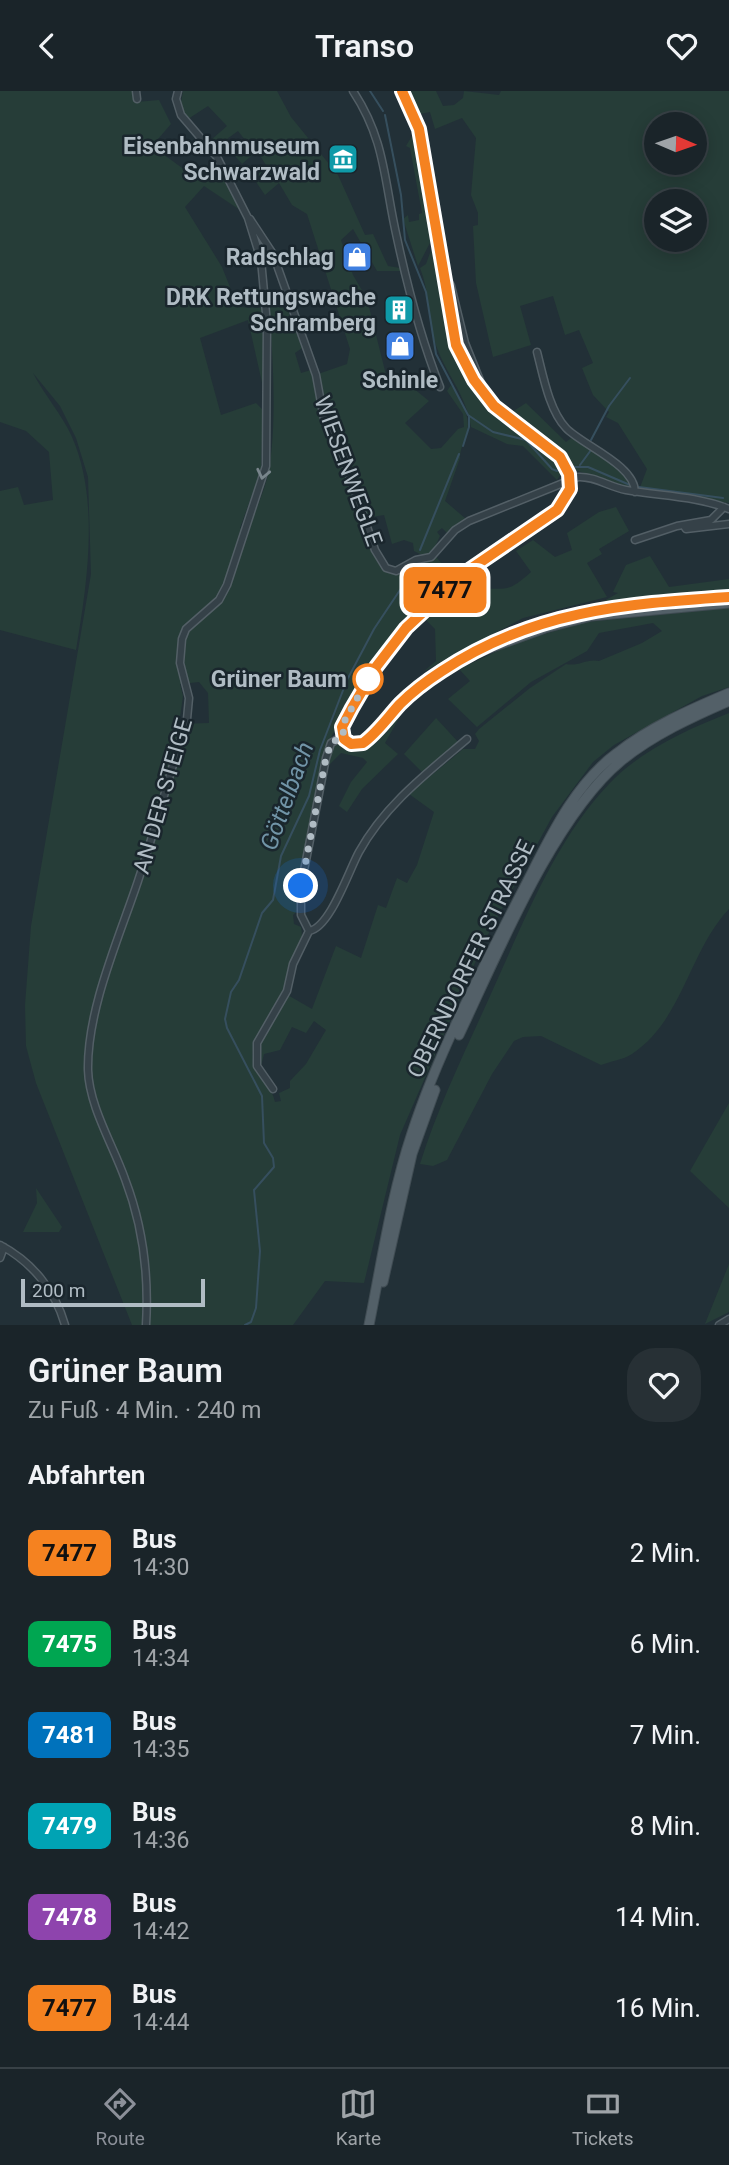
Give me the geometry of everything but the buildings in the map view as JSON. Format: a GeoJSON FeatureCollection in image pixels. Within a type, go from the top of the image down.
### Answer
{"type":"FeatureCollection","features":[{"type":"Feature","properties":{"kind":"main road"},"geometry":{"type":"LineString","coordinates":[[402,91],[419,129],[456,345],[464,363],[487,398],[505,416],[558,455],[570,479],[569,495],[557,510],[466,572],[406,628],[360,694],[344,722],[343,736],[351,744],[366,741],[403,701],[440,672],[505,636],[575,613],[729,597]]}},
{"type":"Feature","properties":{"kind":"main road"},"geometry":{"type":"LineString","coordinates":[[472,654],[545,628],[591,616],[729,603]]}},
{"type":"Feature","properties":{"kind":"main road","name":"OBERNDORFER STRASSE"},"geometry":{"type":"LineString","coordinates":[[369,1325],[391,1211],[413,1131],[469,997],[559,824],[577,796],[616,753],[675,718],[729,693]]}},
{"type":"Feature","properties":{"kind":"main road","name":"OBERNDORFER STRASSE"},"geometry":{"type":"LineString","coordinates":[[375,1325],[405,1178],[432,1097],[486,978],[543,866],[584,799],[622,760],[678,725],[729,701]]}},
{"type":"Feature","properties":{"kind":"street"},"geometry":{"type":"LineString","coordinates":[[136,91],[137,99]]}},
{"type":"Feature","properties":{"kind":"street","name":"AN DER STEIGE"},"geometry":{"type":"LineString","coordinates":[[146,1325],[147,1280],[135,1210],[92,1094],[88,1071],[108,967],[188,711],[187,691],[180,663],[182,639],[186,629],[219,600],[227,585],[236,550],[262,482],[268,407],[265,290],[261,260],[248,218],[217,157],[181,115],[176,99],[178,91]]}},
{"type":"Feature","properties":{"kind":"street"},"geometry":{"type":"LineString","coordinates":[[353,91],[376,132],[397,240],[422,345],[440,387]]}},
{"type":"Feature","properties":{"kind":"street","name":"WIESENWEGLE"},"geometry":{"type":"LineString","coordinates":[[248,218],[254,222],[273,254],[316,375],[324,419],[342,454],[379,560],[386,568],[396,571],[416,560],[431,557],[449,535],[469,521],[570,479]]}},
{"type":"Feature","properties":{"kind":"street"},"geometry":{"type":"LineString","coordinates":[[537,352],[564,425],[600,449],[633,481],[635,492]]}},
{"type":"Feature","properties":{"kind":"street"},"geometry":{"type":"LineString","coordinates":[[570,479],[588,477],[617,488],[726,508]]}},
{"type":"Feature","properties":{"kind":"street"},"geometry":{"type":"LineString","coordinates":[[635,541],[684,525],[711,520],[726,508]]}},
{"type":"Feature","properties":{"kind":"street"},"geometry":{"type":"LineString","coordinates":[[684,525],[692,529],[729,524]]}},
{"type":"Feature","properties":{"kind":"street"},"geometry":{"type":"LineString","coordinates":[[309,931],[301,915],[301,886],[326,758],[331,743],[343,736]]}},
{"type":"Feature","properties":{"kind":"street"},"geometry":{"type":"LineString","coordinates":[[273,1089],[257,1066],[257,1043],[287,991],[293,964],[309,931],[323,924],[360,850],[378,822],[401,795],[467,739]]}},
{"type":"Feature","properties":{"kind":"street"},"geometry":{"type":"LineString","coordinates":[[0,1258],[2,1246],[18,1254],[41,1277],[60,1308],[65,1325]]}},
{"type":"Feature","properties":{"kind":"street"},"geometry":{"type":"LineString","coordinates":[[719,1325],[729,1319]]}},
{"type":"Feature","properties":{"kind":"green space"},"geometry":{"type":"Polygon","coordinates":[[[0,91],[134,91],[136,102],[159,100],[171,124],[152,146],[200,181],[218,168],[243,212],[204,186],[185,207],[222,267],[238,307],[264,308],[263,387],[248,320],[200,338],[221,415],[256,403],[263,410],[261,470],[240,528],[245,532],[259,502],[269,470],[274,410],[269,306],[284,300],[302,348],[295,353],[301,373],[311,370],[318,408],[341,454],[379,563],[386,570],[396,573],[416,563],[404,581],[407,584],[421,561],[436,557],[453,576],[405,622],[367,668],[326,747],[313,805],[297,911],[293,915],[294,924],[301,927],[301,944],[288,981],[259,1032],[254,1047],[255,1065],[275,1102],[281,1101],[279,1093],[290,1088],[290,1081],[306,1064],[326,1030],[314,1021],[306,1033],[292,1027],[280,1050],[264,1054],[260,1070],[258,1042],[286,994],[312,1009],[336,946],[361,958],[378,905],[386,908],[397,878],[407,883],[417,865],[434,812],[409,794],[463,749],[475,749],[479,741],[475,734],[479,729],[530,688],[566,664],[599,661],[642,643],[662,631],[653,623],[599,633],[587,651],[531,682],[477,727],[448,699],[470,681],[459,669],[517,642],[586,622],[729,608],[729,687],[702,696],[614,745],[593,762],[552,817],[485,940],[400,1135],[364,1283],[325,1281],[293,1325],[132,1325],[36,1083],[26,1046],[25,1005],[31,926],[91,574],[88,477],[76,438],[60,406],[33,373],[68,429],[81,462],[86,488],[89,543],[84,598],[76,650],[0,630],[0,491],[18,487],[24,505],[53,500],[49,452],[26,431],[0,422],[0,91]],[[199,682],[180,684],[183,696],[179,724],[209,723],[208,693],[199,682]]]}},
{"type":"Feature","properties":{"kind":"green space"},"geometry":{"type":"Polygon","coordinates":[[[183,91],[277,91],[291,117],[338,175],[365,235],[373,234],[388,266],[400,268],[401,271],[377,271],[353,229],[341,240],[353,275],[367,299],[386,375],[397,375],[429,401],[405,423],[431,449],[441,448],[458,429],[464,427],[463,414],[447,391],[451,385],[466,413],[467,432],[445,501],[466,519],[447,533],[442,528],[437,532],[440,536],[432,553],[424,556],[414,551],[413,543],[404,540],[392,544],[384,515],[366,518],[360,493],[327,422],[318,374],[347,364],[350,349],[307,214],[292,205],[279,183],[265,195],[254,179],[266,165],[257,151],[242,164],[235,156],[249,145],[238,131],[216,147],[211,140],[227,126],[208,106],[188,119],[180,108],[183,91]]]}},
{"type":"Feature","properties":{"kind":"green space"},"geometry":{"type":"Polygon","coordinates":[[[408,91],[436,91],[443,106],[454,105],[463,98],[464,91],[499,95],[501,91],[729,91],[729,503],[639,490],[647,469],[618,423],[606,417],[609,412],[593,395],[582,368],[593,363],[579,330],[565,335],[553,296],[520,306],[531,345],[493,357],[476,283],[473,226],[478,225],[478,213],[471,195],[476,138],[462,118],[435,129],[430,112],[420,114],[408,91]]]}},
{"type":"Feature","properties":{"kind":"green space"},"geometry":{"type":"Polygon","coordinates":[[[415,131],[434,235],[418,266],[403,219],[408,215],[409,222],[419,220],[419,214],[422,213],[410,148],[406,146],[415,131]]]}},
{"type":"Feature","properties":{"kind":"green space"},"geometry":{"type":"Polygon","coordinates":[[[435,239],[445,315],[462,370],[489,408],[554,461],[561,474],[557,480],[523,446],[507,444],[471,427],[465,404],[435,342],[426,287],[420,268],[426,264],[435,239]]]}},
{"type":"Feature","properties":{"kind":"green space"},"geometry":{"type":"Polygon","coordinates":[[[526,403],[566,442],[574,436],[608,460],[631,482],[632,488],[575,470],[559,447],[512,412],[526,403]]]}},
{"type":"Feature","properties":{"kind":"green space"},"geometry":{"type":"Polygon","coordinates":[[[616,507],[629,531],[599,549],[602,554],[587,563],[607,597],[523,618],[423,672],[436,661],[435,629],[424,618],[435,608],[447,598],[461,592],[505,588],[516,584],[531,572],[516,551],[533,540],[555,557],[572,550],[567,533],[599,512],[616,507]]]}},
{"type":"Feature","properties":{"kind":"green space"},"geometry":{"type":"Polygon","coordinates":[[[650,556],[669,587],[729,579],[729,593],[597,605],[618,593],[613,592],[626,565],[650,556]]]}},
{"type":"Feature","properties":{"kind":"green space"},"geometry":{"type":"Polygon","coordinates":[[[402,713],[385,743],[398,754],[362,789],[347,812],[339,806],[351,782],[367,762],[363,758],[341,753],[330,764],[327,763],[334,746],[340,743],[352,750],[362,750],[402,713]]]}},
{"type":"Feature","properties":{"kind":"green space"},"geometry":{"type":"Polygon","coordinates":[[[729,713],[729,909],[704,945],[663,1023],[649,1040],[632,1054],[601,1065],[541,1036],[523,1037],[514,1041],[492,1074],[447,1160],[433,1166],[420,1164],[443,1100],[541,884],[572,831],[610,783],[635,761],[681,734],[729,713]]]}},
{"type":"Feature","properties":{"kind":"green space"},"geometry":{"type":"Polygon","coordinates":[[[436,718],[459,743],[424,774],[404,754],[436,718]]]}},
{"type":"Feature","properties":{"kind":"green space"},"geometry":{"type":"Polygon","coordinates":[[[729,1103],[729,1208],[690,1171],[729,1103]]]}},
{"type":"Feature","properties":{"kind":"green space"},"geometry":{"type":"Polygon","coordinates":[[[36,1188],[62,1227],[59,1232],[23,1232],[37,1203],[36,1188]]]}},
{"type":"Feature","properties":{"kind":"green space"},"geometry":{"type":"Polygon","coordinates":[[[729,1264],[729,1312],[705,1324],[729,1264]]]}},
{"type":"Feature","properties":{"kind":"waterway"},"geometry":{"type":"LineString","coordinates":[[370,91],[383,111]]}},
{"type":"Feature","properties":{"kind":"waterway"},"geometry":{"type":"LineString","coordinates":[[385,115],[401,195],[405,240],[426,292],[436,354],[468,415],[493,432],[526,440],[552,469],[557,471]]}},
{"type":"Feature","properties":{"kind":"waterway"},"geometry":{"type":"LineString","coordinates":[[591,440],[609,406],[630,378]]}},
{"type":"Feature","properties":{"kind":"waterway","name":"Göttelbach"},"geometry":{"type":"LineString","coordinates":[[463,446],[469,427],[469,416]]}},
{"type":"Feature","properties":{"kind":"waterway"},"geometry":{"type":"LineString","coordinates":[[580,465],[591,450]]}},
{"type":"Feature","properties":{"kind":"waterway","name":"Göttelbach"},"geometry":{"type":"LineString","coordinates":[[420,550],[459,454]]}},
{"type":"Feature","properties":{"kind":"waterway"},"geometry":{"type":"LineString","coordinates":[[575,467],[588,467],[630,485]]}},
{"type":"Feature","properties":{"kind":"waterway"},"geometry":{"type":"LineString","coordinates":[[639,487],[723,498]]}},
{"type":"Feature","properties":{"kind":"waterway","name":"Göttelbach"},"geometry":{"type":"LineString","coordinates":[[245,1325],[251,1322],[256,1308],[260,1251],[254,1190],[274,1167],[273,1158],[264,1143],[262,1096],[227,1028],[225,1019],[231,992],[239,980],[262,913],[273,900],[281,856],[309,796],[320,750],[347,680],[374,629],[418,563]]}},
{"type":"Feature","properties":{"kind":"bus line","name":"7477"},"geometry":{"type":"LineString","coordinates":[[402,91],[419,129],[439,235],[451,329],[456,345],[474,380],[494,406],[560,457],[569,474],[570,489],[562,506],[466,572],[406,628],[376,667],[344,722],[341,731],[344,739],[355,745],[363,743],[403,701],[440,672],[488,644],[529,627],[594,609],[729,597]]}},
{"type":"Feature","properties":{"kind":"place","name":"Eisenbahnmuseum Schwarzwald"},"geometry":{"type":"Point","coordinates":[343,159]}},
{"type":"Feature","properties":{"kind":"place","name":"Radschlag"},"geometry":{"type":"Point","coordinates":[357,257]}},
{"type":"Feature","properties":{"kind":"place","name":"DRK Rettungswache Schramberg"},"geometry":{"type":"Point","coordinates":[399,310]}},
{"type":"Feature","properties":{"kind":"place","name":"Schinle"},"geometry":{"type":"Point","coordinates":[400,346]}},
{"type":"Feature","properties":{"kind":"place","name":"Grüner Baum"},"geometry":{"type":"Point","coordinates":[368,679]}},
{"type":"Feature","properties":{"kind":"route"},"geometry":{"type":"LineString","coordinates":[[301,886],[326,758],[334,739],[343,736],[341,731],[344,722],[368,679]]}}]}
